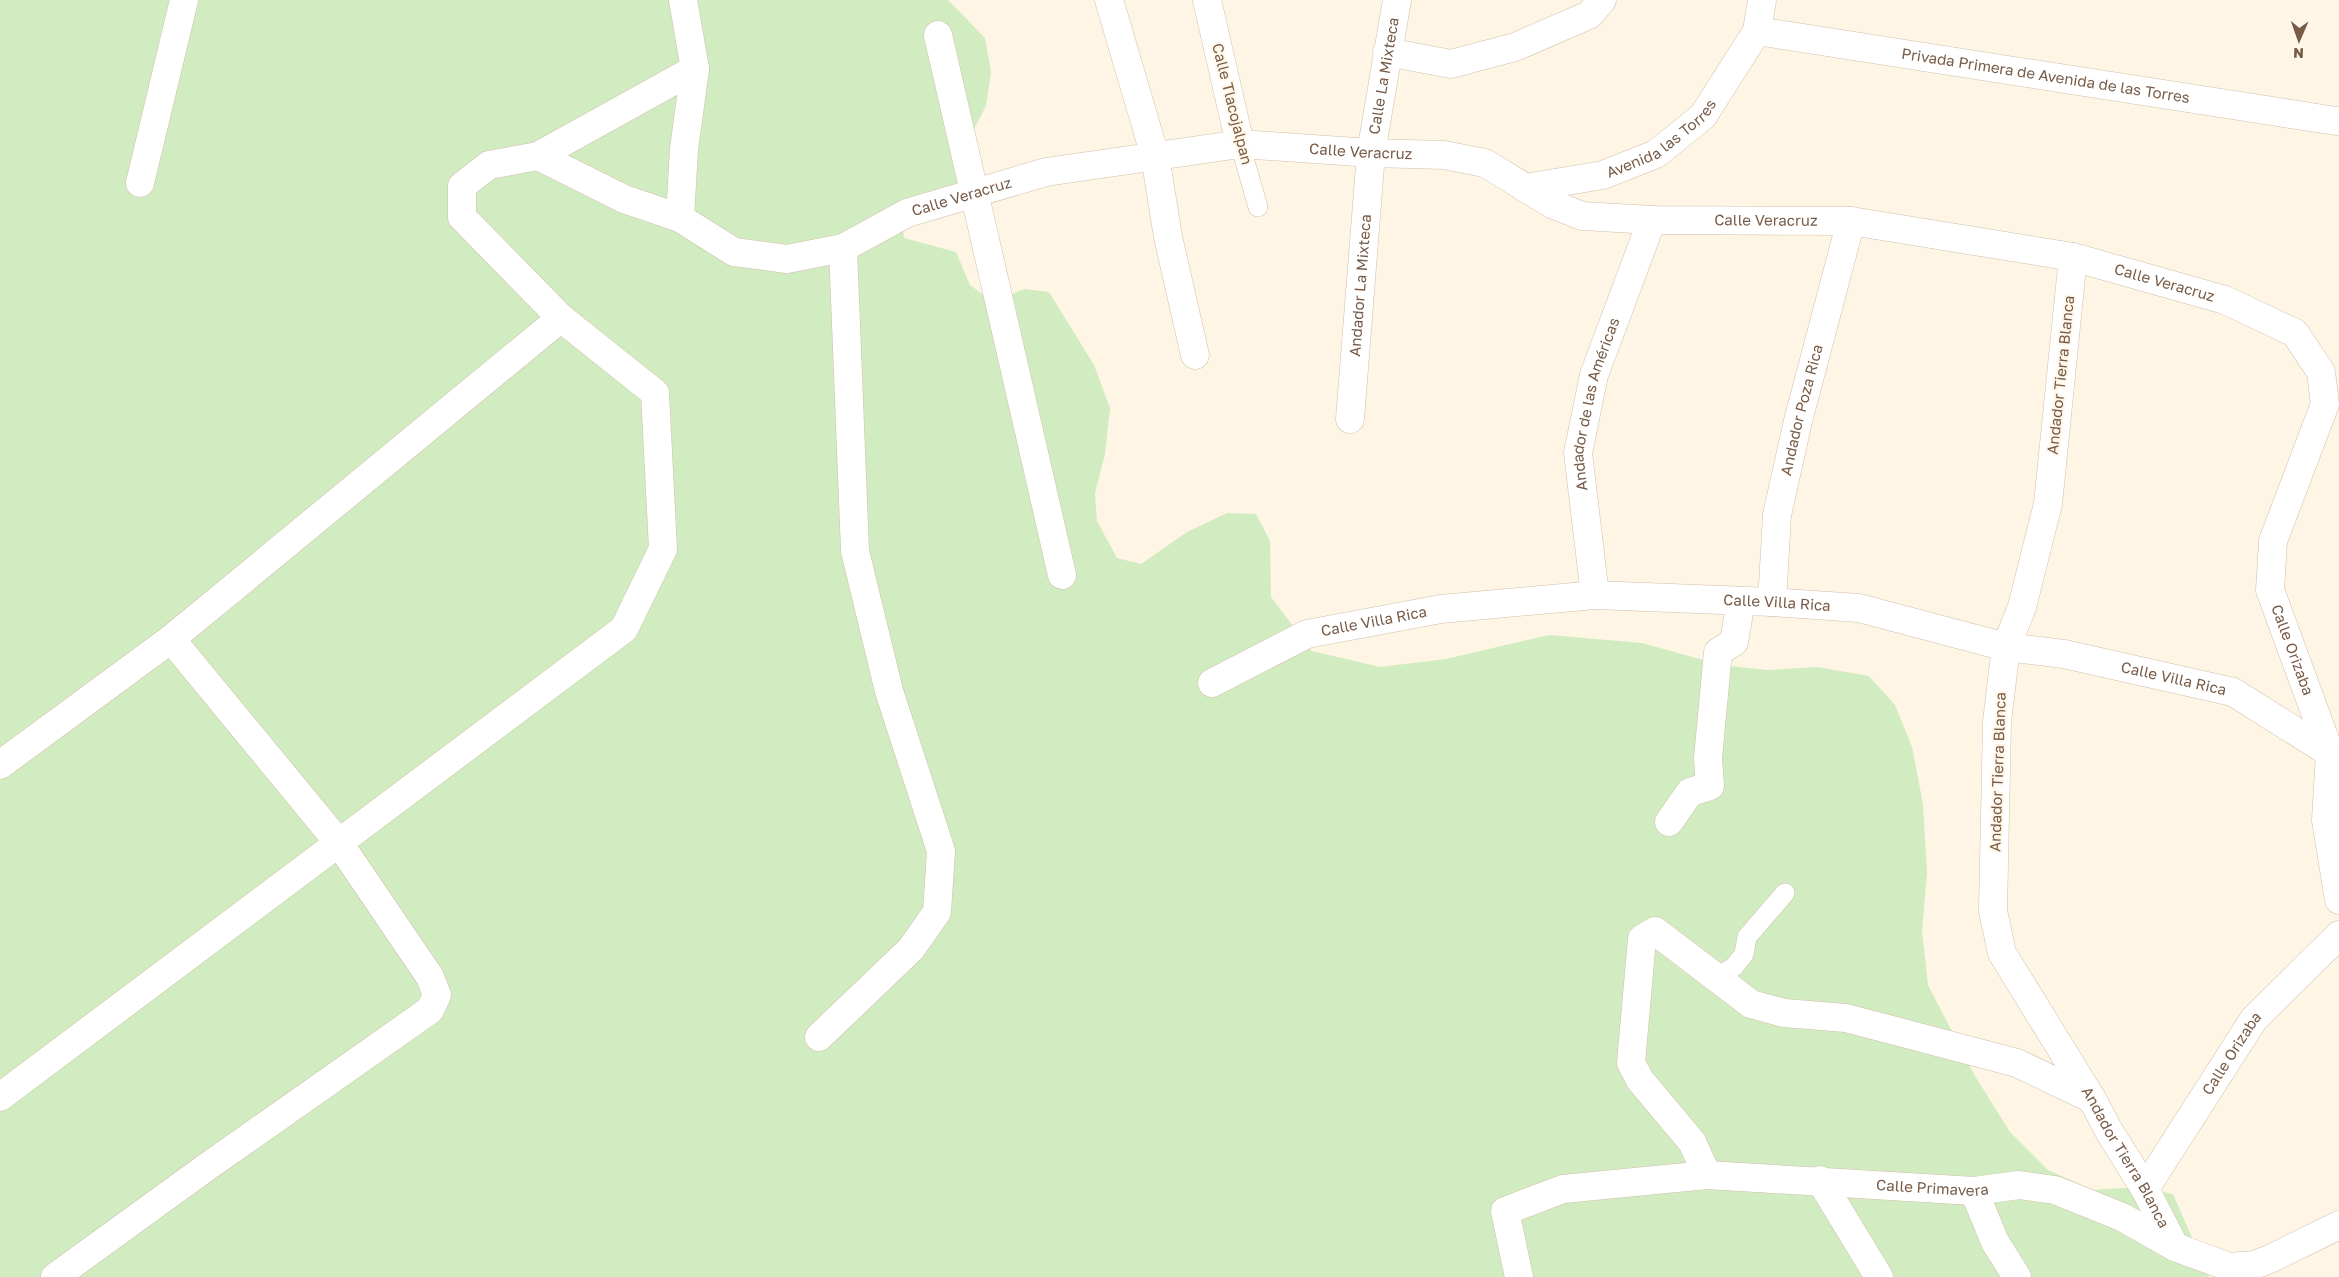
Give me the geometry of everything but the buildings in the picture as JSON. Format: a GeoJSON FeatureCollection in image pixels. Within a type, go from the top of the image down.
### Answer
{"type":"FeatureCollection","features":[{"type":"Feature","properties":{"kind":"street"},"geometry":{"type":"LineString","coordinates":[[140,183],[184,0]]}},
{"type":"Feature","properties":{"kind":"street"},"geometry":{"type":"LineString","coordinates":[[680,218],[684,149],[695,69],[683,0]]}},
{"type":"Feature","properties":{"kind":"street"},"geometry":{"type":"LineString","coordinates":[[1109,0],[1155,156],[1168,237],[1195,355]]}},
{"type":"Feature","properties":{"kind":"street","name":"Calle Tlacojalpan"},"geometry":{"type":"LineString","coordinates":[[1207,0],[1240,144]]}},
{"type":"Feature","properties":{"kind":"street","name":"Calle La Mixteca"},"geometry":{"type":"LineString","coordinates":[[1371,153],[1397,0]]}},
{"type":"Feature","properties":{"kind":"street"},"geometry":{"type":"LineString","coordinates":[[1387,52],[1451,64],[1524,44],[1589,15],[1602,0]]}},
{"type":"Feature","properties":{"kind":"street"},"geometry":{"type":"LineString","coordinates":[[1757,31],[1762,0]]}},
{"type":"Feature","properties":{"kind":"street","name":"Privada Primera de Avenida de las Torres"},"geometry":{"type":"LineString","coordinates":[[1757,31],[2336,122]]}},
{"type":"Feature","properties":{"kind":"street","name":"Avenida las Torres"},"geometry":{"type":"LineString","coordinates":[[1525,188],[1603,175],[1656,154],[1703,116],[1757,31]]}},
{"type":"Feature","properties":{"kind":"street"},"geometry":{"type":"LineString","coordinates":[[938,35],[1062,575]]}},
{"type":"Feature","properties":{"kind":"street"},"geometry":{"type":"LineString","coordinates":[[0,1097],[624,629],[663,549],[655,393],[561,318],[462,217],[462,186],[489,165],[538,156],[695,69]]}},
{"type":"Feature","properties":{"kind":"street","name":"Calle Veracruz"},"geometry":{"type":"LineString","coordinates":[[538,156],[624,199],[680,218],[734,252],[787,259],[843,248],[907,213],[1046,172],[1240,144],[1371,153],[1444,155],[1485,164],[1552,204],[1582,216],[1652,220],[1852,221],[2073,257],[2224,300],[2295,333],[2321,372],[2325,404]]}},
{"type":"Feature","properties":{"kind":"street","name":"Andador La Mixteca"},"geometry":{"type":"LineString","coordinates":[[1350,419],[1371,153]]}},
{"type":"Feature","properties":{"kind":"street","name":"Andador de las Américas"},"geometry":{"type":"LineString","coordinates":[[1595,596],[1578,453],[1594,375],[1652,220]]}},
{"type":"Feature","properties":{"kind":"street","name":"Andador Poza Rica"},"geometry":{"type":"LineString","coordinates":[[1772,602],[1777,514],[1798,421],[1852,221]]}},
{"type":"Feature","properties":{"kind":"street"},"geometry":{"type":"LineString","coordinates":[[819,1037],[911,949],[937,912],[941,851],[889,691],[855,551],[843,248]]}},
{"type":"Feature","properties":{"kind":"street","name":"Andador Tierra Blanca"},"geometry":{"type":"LineString","coordinates":[[2073,257],[2048,504],[2022,607],[2006,647],[1997,722],[1993,911],[2002,953],[2145,1189],[2175,1248]]}},
{"type":"Feature","properties":{"kind":"street"},"geometry":{"type":"LineString","coordinates":[[0,764],[171,638],[561,318]]}},
{"type":"Feature","properties":{"kind":"street","name":"Calle Orizaba"},"geometry":{"type":"LineString","coordinates":[[2325,404],[2273,541],[2270,590],[2335,751],[2326,820],[2339,900]]}},
{"type":"Feature","properties":{"kind":"street","name":"Calle Villa Rica"},"geometry":{"type":"LineString","coordinates":[[1212,683],[1307,634],[1441,609],[1595,596],[1772,602],[1859,608],[2006,647],[2064,654],[2233,692],[2335,751]]}},
{"type":"Feature","properties":{"kind":"street"},"geometry":{"type":"LineString","coordinates":[[1670,822],[1690,792],[1710,786],[1708,758],[1718,652],[1734,642],[1741,601]]}},
{"type":"Feature","properties":{"kind":"street"},"geometry":{"type":"LineString","coordinates":[[55,1277],[204,1169],[430,1010],[437,995],[430,977],[339,843],[171,638]]}},
{"type":"Feature","properties":{"kind":"street"},"geometry":{"type":"LineString","coordinates":[[1707,1174],[1692,1142],[1640,1080],[1631,1063],[1642,939],[1655,931],[1750,1004],[1784,1013],[1846,1018],[2017,1062],[2092,1099]]}},
{"type":"Feature","properties":{"kind":"street","name":"Calle Orizaba"},"geometry":{"type":"LineString","coordinates":[[2145,1189],[2254,1019],[2339,935]]}},
{"type":"Feature","properties":{"kind":"street","name":"Calle Primavera"},"geometry":{"type":"LineString","coordinates":[[1519,1277],[1505,1212],[1563,1189],[1707,1174],[1974,1191],[2019,1185],[2055,1190],[2122,1217],[2175,1248],[2229,1267],[2254,1265],[2273,1268],[2339,1225]]}},
{"type":"Feature","properties":{"kind":"street"},"geometry":{"type":"LineString","coordinates":[[1820,1180],[1879,1277]]}},
{"type":"Feature","properties":{"kind":"street"},"geometry":{"type":"LineString","coordinates":[[1974,1191],[1995,1242],[2017,1277]]}},
{"type":"Feature","properties":{"kind":"lane","name":"Calle Tlacojalpan"},"geometry":{"type":"LineString","coordinates":[[1240,144],[1258,207]]}},
{"type":"Feature","properties":{"kind":"lane"},"geometry":{"type":"LineString","coordinates":[[1716,977],[1734,967],[1744,954],[1747,937],[1785,893]]}},
{"type":"Feature","properties":{"kind":"green space"},"geometry":{"type":"Polygon","coordinates":[[[0,0],[948,0],[985,38],[991,72],[986,106],[975,127],[955,190],[901,215],[904,238],[956,252],[970,285],[993,302],[1024,289],[1049,292],[1094,365],[1110,408],[1105,454],[1095,493],[1097,521],[1117,558],[1141,564],[1187,532],[1227,513],[1256,514],[1270,541],[1271,597],[1312,651],[1380,667],[1446,659],[1549,635],[1642,643],[1721,665],[1767,670],[1817,667],[1869,676],[1895,705],[1912,747],[1923,804],[1927,873],[1922,931],[1928,985],[1975,1076],[2010,1132],[2048,1170],[2093,1190],[2140,1187],[2173,1194],[2209,1277],[0,1277],[0,0]]]}}]}
